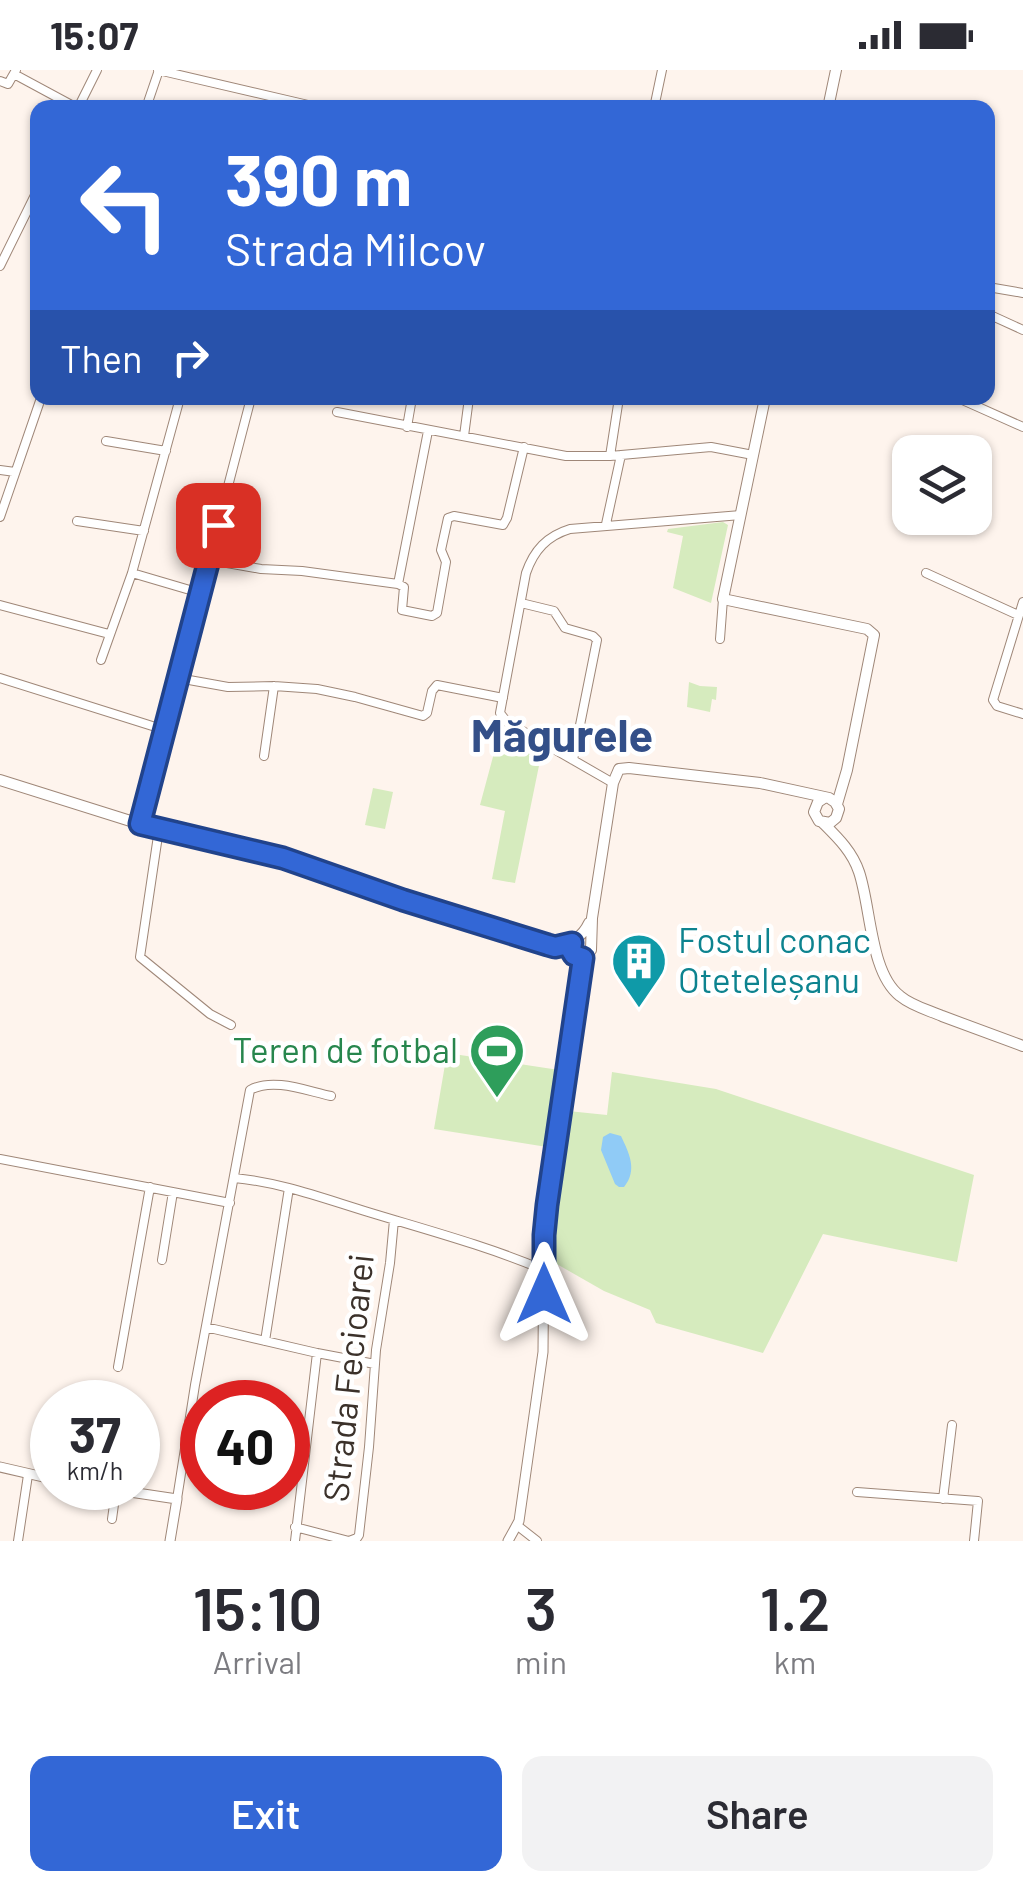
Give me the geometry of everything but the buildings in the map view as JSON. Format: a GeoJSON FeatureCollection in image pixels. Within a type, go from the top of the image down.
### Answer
{"type":"FeatureCollection","features":[{"type":"Feature","properties":{"kind":"main road"},"geometry":{"type":"LineString","coordinates":[[830,100],[836,70]]}},
{"type":"Feature","properties":{"kind":"main road"},"geometry":{"type":"LineString","coordinates":[[834,84],[848,70]]}},
{"type":"Feature","properties":{"kind":"main road"},"geometry":{"type":"LineString","coordinates":[[764,405],[723,600],[874,634],[830,822],[822,822]]}},
{"type":"Feature","properties":{"kind":"main road"},"geometry":{"type":"LineString","coordinates":[[0,780],[140,824],[283,858],[390,896],[589,954],[614,783],[622,768],[760,784],[835,802]]}},
{"type":"Feature","properties":{"kind":"main road"},"geometry":{"type":"LineString","coordinates":[[794,790],[814,808],[815,815],[851,856],[860,874],[884,976],[896,994],[910,1003],[1023,1046]]}},
{"type":"Feature","properties":{"kind":"main road"},"geometry":{"type":"LineString","coordinates":[[814,808],[818,802],[835,802]]}},
{"type":"Feature","properties":{"kind":"main road"},"geometry":{"type":"LineString","coordinates":[[835,802],[839,839]]}},
{"type":"Feature","properties":{"kind":"main road"},"geometry":{"type":"LineString","coordinates":[[576,948],[592,918]]}},
{"type":"Feature","properties":{"kind":"street"},"geometry":{"type":"LineString","coordinates":[[82,100],[97,70]]}},
{"type":"Feature","properties":{"kind":"street"},"geometry":{"type":"LineString","coordinates":[[149,100],[159,70],[284,100]]}},
{"type":"Feature","properties":{"kind":"street"},"geometry":{"type":"LineString","coordinates":[[656,100],[662,70]]}},
{"type":"Feature","properties":{"kind":"street"},"geometry":{"type":"LineString","coordinates":[[0,81],[8,84],[15,72],[64,100]]}},
{"type":"Feature","properties":{"kind":"street"},"geometry":{"type":"LineString","coordinates":[[256,100],[257,94]]}},
{"type":"Feature","properties":{"kind":"street"},"geometry":{"type":"LineString","coordinates":[[0,266],[30,205]]}},
{"type":"Feature","properties":{"kind":"street"},"geometry":{"type":"LineString","coordinates":[[0,240],[10,245]]}},
{"type":"Feature","properties":{"kind":"street"},"geometry":{"type":"LineString","coordinates":[[995,288],[1023,293]]}},
{"type":"Feature","properties":{"kind":"street"},"geometry":{"type":"LineString","coordinates":[[995,317],[1023,330]]}},
{"type":"Feature","properties":{"kind":"street"},"geometry":{"type":"LineString","coordinates":[[1,513],[39,405]]}},
{"type":"Feature","properties":{"kind":"street"},"geometry":{"type":"LineString","coordinates":[[101,660],[132,573],[178,405]]}},
{"type":"Feature","properties":{"kind":"street"},"geometry":{"type":"LineString","coordinates":[[140,824],[249,405]]}},
{"type":"Feature","properties":{"kind":"street"},"geometry":{"type":"LineString","coordinates":[[407,427],[411,405]]}},
{"type":"Feature","properties":{"kind":"street"},"geometry":{"type":"LineString","coordinates":[[464,436],[469,405]]}},
{"type":"Feature","properties":{"kind":"street"},"geometry":{"type":"LineString","coordinates":[[610,456],[618,405]]}},
{"type":"Feature","properties":{"kind":"street"},"geometry":{"type":"LineString","coordinates":[[974,405],[1023,427]]}},
{"type":"Feature","properties":{"kind":"street"},"geometry":{"type":"LineString","coordinates":[[337,412],[566,456],[711,447],[753,455]]}},
{"type":"Feature","properties":{"kind":"street"},"geometry":{"type":"LineString","coordinates":[[398,584],[428,431]]}},
{"type":"Feature","properties":{"kind":"street"},"geometry":{"type":"LineString","coordinates":[[106,441],[166,451]]}},
{"type":"Feature","properties":{"kind":"street"},"geometry":{"type":"LineString","coordinates":[[210,560],[398,584],[404,587],[402,610],[436,615],[446,565],[441,550],[448,518],[503,525],[524,447]]}},
{"type":"Feature","properties":{"kind":"street"},"geometry":{"type":"LineString","coordinates":[[606,524],[621,455]]}},
{"type":"Feature","properties":{"kind":"street"},"geometry":{"type":"LineString","coordinates":[[0,470],[16,472]]}},
{"type":"Feature","properties":{"kind":"street"},"geometry":{"type":"LineString","coordinates":[[614,783],[504,719],[500,713],[529,565],[545,542],[570,529],[740,514]]}},
{"type":"Feature","properties":{"kind":"street"},"geometry":{"type":"LineString","coordinates":[[77,521],[144,531]]}},
{"type":"Feature","properties":{"kind":"street"},"geometry":{"type":"LineString","coordinates":[[132,573],[200,593]]}},
{"type":"Feature","properties":{"kind":"street"},"geometry":{"type":"LineString","coordinates":[[926,573],[1018,615]]}},
{"type":"Feature","properties":{"kind":"street"},"geometry":{"type":"LineString","coordinates":[[720,639],[723,600]]}},
{"type":"Feature","properties":{"kind":"street"},"geometry":{"type":"LineString","coordinates":[[1023,602],[994,702],[1023,714]]}},
{"type":"Feature","properties":{"kind":"street"},"geometry":{"type":"LineString","coordinates":[[521,604],[554,610],[565,628],[597,640],[573,760]]}},
{"type":"Feature","properties":{"kind":"street"},"geometry":{"type":"LineString","coordinates":[[0,605],[109,634]]}},
{"type":"Feature","properties":{"kind":"street"},"geometry":{"type":"LineString","coordinates":[[0,678],[165,730]]}},
{"type":"Feature","properties":{"kind":"street"},"geometry":{"type":"LineString","coordinates":[[178,678],[228,687],[274,686],[334,692],[423,716],[437,686],[503,698]]}},
{"type":"Feature","properties":{"kind":"street"},"geometry":{"type":"LineString","coordinates":[[264,756],[274,686]]}},
{"type":"Feature","properties":{"kind":"street"},"geometry":{"type":"LineString","coordinates":[[159,829],[140,957],[210,1014],[231,1025]]}},
{"type":"Feature","properties":{"kind":"street"},"geometry":{"type":"LineString","coordinates":[[508,1541],[518,1526],[544,1342],[547,1205],[576,948]]}},
{"type":"Feature","properties":{"kind":"street"},"geometry":{"type":"LineString","coordinates":[[170,1541],[250,1090],[271,1084],[331,1096]]}},
{"type":"Feature","properties":{"kind":"street"},"geometry":{"type":"LineString","coordinates":[[0,1159],[230,1203]]}},
{"type":"Feature","properties":{"kind":"street"},"geometry":{"type":"LineString","coordinates":[[238,1162],[247,1179]]}},
{"type":"Feature","properties":{"kind":"street"},"geometry":{"type":"LineString","coordinates":[[234,1178],[289,1188],[494,1250],[544,1270]]}},
{"type":"Feature","properties":{"kind":"street"},"geometry":{"type":"LineString","coordinates":[[118,1367],[150,1187]]}},
{"type":"Feature","properties":{"kind":"street"},"geometry":{"type":"LineString","coordinates":[[265,1341],[289,1188]]}},
{"type":"Feature","properties":{"kind":"street"},"geometry":{"type":"LineString","coordinates":[[162,1260],[174,1192]]}},
{"type":"Feature","properties":{"kind":"street","name":"Strada Fecioarei"},"geometry":{"type":"LineString","coordinates":[[295,1527],[344,1540],[357,1538],[394,1220]]}},
{"type":"Feature","properties":{"kind":"street"},"geometry":{"type":"LineString","coordinates":[[206,1329],[375,1364]]}},
{"type":"Feature","properties":{"kind":"street"},"geometry":{"type":"LineString","coordinates":[[294,1541],[317,1353]]}},
{"type":"Feature","properties":{"kind":"street"},"geometry":{"type":"LineString","coordinates":[[943,1499],[952,1426]]}},
{"type":"Feature","properties":{"kind":"street"},"geometry":{"type":"LineString","coordinates":[[0,1467],[28,1475],[18,1541]]}},
{"type":"Feature","properties":{"kind":"street"},"geometry":{"type":"LineString","coordinates":[[857,1492],[978,1502],[974,1541]]}},
{"type":"Feature","properties":{"kind":"street"},"geometry":{"type":"LineString","coordinates":[[160,1496],[176,1499]]}},
{"type":"Feature","properties":{"kind":"street"},"geometry":{"type":"LineString","coordinates":[[112,1519],[113,1510]]}},
{"type":"Feature","properties":{"kind":"street"},"geometry":{"type":"LineString","coordinates":[[518,1526],[537,1541]]}},
{"type":"Feature","properties":{"kind":"green space"},"geometry":{"type":"Polygon","coordinates":[[[723,522],[728,525],[711,603],[673,588],[683,536],[667,532],[668,529],[723,522]]]}},
{"type":"Feature","properties":{"kind":"green space"},"geometry":{"type":"Polygon","coordinates":[[[689,682],[717,687],[710,712],[687,707],[689,682]]]}},
{"type":"Feature","properties":{"kind":"green space"},"geometry":{"type":"Polygon","coordinates":[[[501,727],[542,751],[515,883],[492,879],[505,811],[480,805],[501,727]]]}},
{"type":"Feature","properties":{"kind":"green space"},"geometry":{"type":"Polygon","coordinates":[[[373,788],[393,792],[385,829],[365,825],[373,788]]]}},
{"type":"Feature","properties":{"kind":"green space","name":"Teren de fotbal"},"geometry":{"type":"Polygon","coordinates":[[[447,1053],[559,1070],[547,1147],[434,1129],[447,1053]]]}},
{"type":"Feature","properties":{"kind":"green space"},"geometry":{"type":"Polygon","coordinates":[[[612,1072],[716,1089],[974,1175],[957,1262],[823,1234],[763,1353],[656,1323],[650,1310],[604,1291],[555,1263],[555,1222],[568,1111],[607,1115],[612,1072]]]}},
{"type":"Feature","properties":{"kind":"water"},"geometry":{"type":"Polygon","coordinates":[[[610,1133],[621,1136],[629,1155],[631,1174],[624,1187],[615,1184],[601,1150],[603,1137],[610,1133]]]}},
{"type":"Feature","properties":{"kind":"place","name":"Fostul conac Oteteleșanu"},"geometry":{"type":"Point","coordinates":[639,1010]}},
{"type":"Feature","properties":{"kind":"place","name":"Teren de fotbal"},"geometry":{"type":"Point","coordinates":[497,1100]}},
{"type":"Feature","properties":{"kind":"district","name":"Măgurele"},"geometry":{"type":"Point","coordinates":[562,736]}},
{"type":"Feature","properties":{"kind":"route"},"geometry":{"type":"LineString","coordinates":[[218,525],[140,824],[283,858],[555,947],[572,943],[574,955],[583,958],[547,1205],[544,1294]]}}]}
